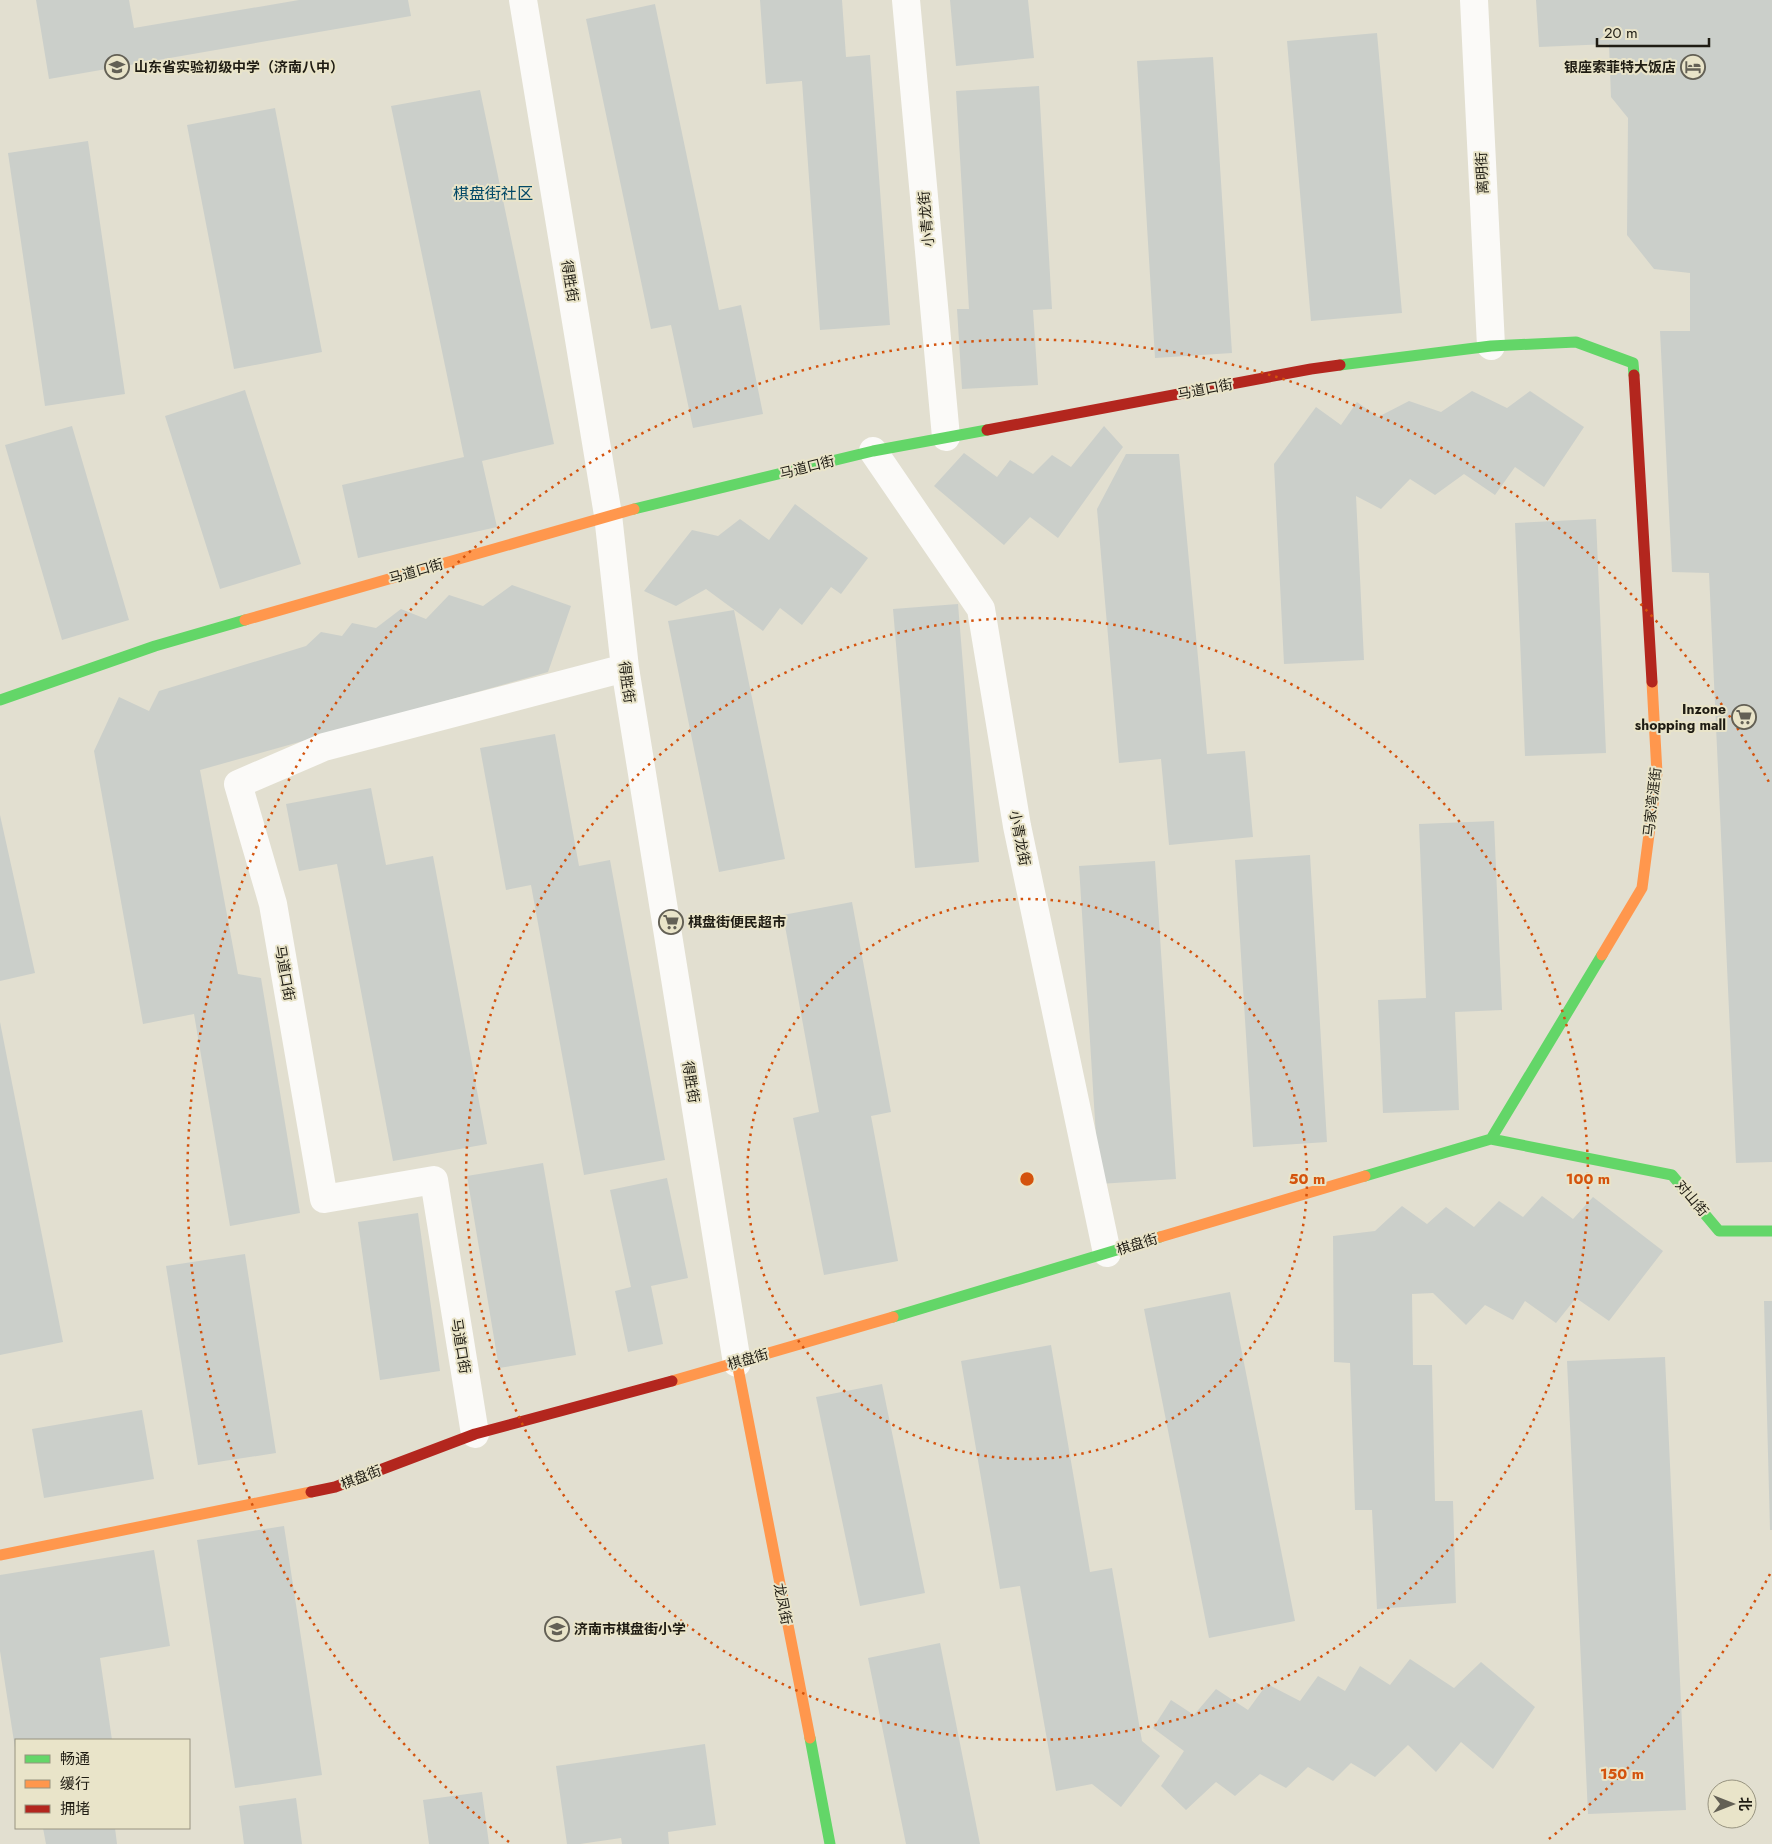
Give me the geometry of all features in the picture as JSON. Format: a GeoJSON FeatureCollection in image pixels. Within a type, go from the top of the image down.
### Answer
{"type":"FeatureCollection","features":[{"type":"Feature","properties":{"kind":"street","name":"得胜街"},"geometry":{"type":"LineString","coordinates":[[523,0],[608,515],[625,668],[737,1363]]}},
{"type":"Feature","properties":{"kind":"street","name":"小青龙街"},"geometry":{"type":"LineString","coordinates":[[906,0],[946,438]]}},
{"type":"Feature","properties":{"kind":"street","name":"离明街"},"geometry":{"type":"LineString","coordinates":[[1474,0],[1491,346]]}},
{"type":"Feature","properties":{"kind":"street","name":"马道口街"},"geometry":{"type":"LineString","coordinates":[[0,700],[155,646],[608,515],[873,452],[1311,369],[1491,346],[1576,342],[1633,363]]}},
{"type":"Feature","properties":{"kind":"street","name":"马家湾涯街"},"geometry":{"type":"LineString","coordinates":[[1491,1139],[1642,888],[1657,773],[1633,363]]}},
{"type":"Feature","properties":{"kind":"street","name":"小青龙街"},"geometry":{"type":"LineString","coordinates":[[873,452],[981,609],[1017,826],[1107,1253]]}},
{"type":"Feature","properties":{"kind":"street","name":"马道口街"},"geometry":{"type":"LineString","coordinates":[[475,1434],[434,1180],[324,1199],[273,904],[238,784],[324,747],[625,668]]}},
{"type":"Feature","properties":{"kind":"street","name":"对山街"},"geometry":{"type":"LineString","coordinates":[[1491,1139],[1672,1175],[1719,1231],[1772,1231]]}},
{"type":"Feature","properties":{"kind":"street","name":"棋盘街"},"geometry":{"type":"LineString","coordinates":[[0,1554],[335,1487],[475,1434],[737,1363],[1491,1139]]}},
{"type":"Feature","properties":{"kind":"street","name":"龙凤街"},"geometry":{"type":"LineString","coordinates":[[737,1363],[830,1844]]}},
{"type":"Feature","properties":{"kind":"building"},"geometry":{"type":"Polygon","coordinates":[[[36,0],[129,0],[134,28],[299,0],[408,0],[411,16],[49,79],[36,0]]]}},
{"type":"Feature","properties":{"kind":"building"},"geometry":{"type":"Polygon","coordinates":[[[760,0],[842,0],[846,57],[870,55],[890,325],[820,330],[802,81],[766,84],[760,0]]]}},
{"type":"Feature","properties":{"kind":"building"},"geometry":{"type":"Polygon","coordinates":[[[950,0],[1028,0],[1034,58],[956,66],[950,0]]]}},
{"type":"Feature","properties":{"kind":"building"},"geometry":{"type":"Polygon","coordinates":[[[1536,0],[1772,0],[1772,1162],[1736,1163],[1709,573],[1672,572],[1660,331],[1690,331],[1690,273],[1654,269],[1627,235],[1628,118],[1611,97],[1609,44],[1539,47],[1536,0]]]}},
{"type":"Feature","properties":{"kind":"building"},"geometry":{"type":"Polygon","coordinates":[[[655,4],[719,310],[741,305],[763,414],[693,428],[671,325],[651,329],[586,19],[655,4]]]}},
{"type":"Feature","properties":{"kind":"building"},"geometry":{"type":"Polygon","coordinates":[[[1377,33],[1402,313],[1311,321],[1287,41],[1377,33]]]}},
{"type":"Feature","properties":{"kind":"building"},"geometry":{"type":"Polygon","coordinates":[[[1213,57],[1232,353],[1155,358],[1137,61],[1213,57]]]}},
{"type":"Feature","properties":{"kind":"building"},"geometry":{"type":"Polygon","coordinates":[[[1039,86],[1052,309],[1033,310],[1038,385],[962,389],[957,309],[969,309],[956,91],[1039,86]]]}},
{"type":"Feature","properties":{"kind":"building"},"geometry":{"type":"Polygon","coordinates":[[[480,90],[554,444],[482,461],[497,527],[358,558],[342,485],[464,457],[391,106],[480,90]]]}},
{"type":"Feature","properties":{"kind":"building"},"geometry":{"type":"Polygon","coordinates":[[[275,108],[322,352],[234,369],[187,125],[275,108]]]}},
{"type":"Feature","properties":{"kind":"building"},"geometry":{"type":"Polygon","coordinates":[[[88,141],[125,394],[45,406],[8,153],[88,141]]]}},
{"type":"Feature","properties":{"kind":"building"},"geometry":{"type":"Polygon","coordinates":[[[245,390],[301,564],[220,589],[165,416],[245,390]]]}},
{"type":"Feature","properties":{"kind":"building"},"geometry":{"type":"Polygon","coordinates":[[[1472,391],[1507,408],[1530,391],[1584,427],[1544,487],[1515,467],[1495,495],[1464,474],[1435,495],[1410,479],[1381,509],[1356,496],[1364,660],[1284,664],[1274,464],[1316,407],[1341,425],[1357,402],[1378,417],[1409,401],[1441,412],[1472,391]]]}},
{"type":"Feature","properties":{"kind":"building"},"geometry":{"type":"Polygon","coordinates":[[[72,426],[129,620],[62,640],[5,445],[72,426]]]}},
{"type":"Feature","properties":{"kind":"building"},"geometry":{"type":"Polygon","coordinates":[[[1104,426],[1123,447],[1058,538],[1030,517],[1004,545],[934,486],[964,453],[997,477],[1010,460],[1033,474],[1052,455],[1071,467],[1104,426]]]}},
{"type":"Feature","properties":{"kind":"building"},"geometry":{"type":"Polygon","coordinates":[[[1126,454],[1179,454],[1207,754],[1245,751],[1253,837],[1169,845],[1161,759],[1119,763],[1097,509],[1126,454]]]}},
{"type":"Feature","properties":{"kind":"building"},"geometry":{"type":"Polygon","coordinates":[[[795,504],[868,558],[841,594],[831,587],[802,625],[780,608],[763,631],[706,589],[676,606],[644,591],[692,530],[718,536],[740,519],[769,540],[795,504]]]}},
{"type":"Feature","properties":{"kind":"building"},"geometry":{"type":"Polygon","coordinates":[[[1596,519],[1606,753],[1525,756],[1515,523],[1596,519]]]}},
{"type":"Feature","properties":{"kind":"building"},"geometry":{"type":"Polygon","coordinates":[[[512,585],[571,606],[548,672],[200,770],[238,974],[261,978],[300,1213],[230,1226],[194,1014],[143,1024],[94,751],[119,697],[149,711],[159,691],[306,646],[321,632],[342,636],[352,623],[376,628],[401,609],[426,619],[449,595],[483,606],[512,585]]]}},
{"type":"Feature","properties":{"kind":"building"},"geometry":{"type":"Polygon","coordinates":[[[958,604],[979,862],[915,868],[893,609],[958,604]]]}},
{"type":"Feature","properties":{"kind":"building"},"geometry":{"type":"Polygon","coordinates":[[[734,610],[785,859],[719,872],[668,621],[734,610]]]}},
{"type":"Feature","properties":{"kind":"building"},"geometry":{"type":"Polygon","coordinates":[[[555,734],[579,866],[610,860],[665,1160],[584,1175],[531,885],[506,890],[480,748],[555,734]]]}},
{"type":"Feature","properties":{"kind":"building"},"geometry":{"type":"Polygon","coordinates":[[[371,788],[386,865],[433,856],[487,1144],[393,1161],[337,864],[299,871],[286,804],[371,788]]]}},
{"type":"Feature","properties":{"kind":"building"},"geometry":{"type":"Polygon","coordinates":[[[0,815],[35,973],[0,981],[0,815]]]}},
{"type":"Feature","properties":{"kind":"building"},"geometry":{"type":"Polygon","coordinates":[[[1494,821],[1502,1010],[1455,1012],[1459,1110],[1383,1113],[1378,1000],[1426,998],[1419,824],[1494,821]]]}},
{"type":"Feature","properties":{"kind":"building"},"geometry":{"type":"Polygon","coordinates":[[[1310,855],[1327,1142],[1253,1147],[1235,860],[1310,855]]]}},
{"type":"Feature","properties":{"kind":"building"},"geometry":{"type":"Polygon","coordinates":[[[1155,861],[1176,1179],[1099,1184],[1079,866],[1155,861]]]}},
{"type":"Feature","properties":{"kind":"building"},"geometry":{"type":"Polygon","coordinates":[[[852,902],[891,1112],[871,1116],[898,1261],[824,1275],[793,1118],[819,1112],[783,915],[852,902]]]}},
{"type":"Feature","properties":{"kind":"building"},"geometry":{"type":"Polygon","coordinates":[[[0,1022],[63,1342],[0,1355],[0,1022]]]}},
{"type":"Feature","properties":{"kind":"building"},"geometry":{"type":"Polygon","coordinates":[[[543,1163],[576,1355],[499,1368],[467,1176],[543,1163]]]}},
{"type":"Feature","properties":{"kind":"building"},"geometry":{"type":"Polygon","coordinates":[[[667,1178],[688,1278],[651,1286],[663,1344],[628,1352],[615,1291],[631,1287],[610,1190],[667,1178]]]}},
{"type":"Feature","properties":{"kind":"building"},"geometry":{"type":"Polygon","coordinates":[[[1542,1196],[1573,1219],[1593,1197],[1663,1251],[1609,1321],[1576,1298],[1556,1323],[1525,1301],[1513,1320],[1485,1305],[1466,1325],[1433,1293],[1412,1294],[1413,1365],[1432,1365],[1435,1501],[1453,1501],[1456,1603],[1377,1609],[1372,1510],[1355,1510],[1350,1363],[1334,1362],[1333,1236],[1375,1231],[1402,1206],[1427,1224],[1446,1207],[1474,1227],[1499,1201],[1523,1217],[1542,1196]]]}},
{"type":"Feature","properties":{"kind":"building"},"geometry":{"type":"Polygon","coordinates":[[[418,1213],[440,1371],[380,1380],[358,1222],[418,1213]]]}},
{"type":"Feature","properties":{"kind":"building"},"geometry":{"type":"Polygon","coordinates":[[[245,1254],[276,1453],[198,1465],[166,1266],[245,1254]]]}},
{"type":"Feature","properties":{"kind":"building"},"geometry":{"type":"Polygon","coordinates":[[[1230,1292],[1295,1621],[1209,1638],[1144,1309],[1230,1292]]]}},
{"type":"Feature","properties":{"kind":"building"},"geometry":{"type":"Polygon","coordinates":[[[1764,1301],[1772,1301],[1772,1530],[1770,1530],[1764,1301]]]}},
{"type":"Feature","properties":{"kind":"building"},"geometry":{"type":"Polygon","coordinates":[[[1051,1345],[1090,1572],[1112,1568],[1142,1741],[1160,1756],[1121,1807],[1092,1784],[1056,1791],[1020,1586],[1000,1589],[961,1361],[1051,1345]]]}},
{"type":"Feature","properties":{"kind":"building"},"geometry":{"type":"Polygon","coordinates":[[[1665,1357],[1686,1810],[1588,1814],[1567,1361],[1665,1357]]]}},
{"type":"Feature","properties":{"kind":"building"},"geometry":{"type":"Polygon","coordinates":[[[882,1384],[925,1593],[860,1606],[816,1397],[882,1384]]]}},
{"type":"Feature","properties":{"kind":"building"},"geometry":{"type":"Polygon","coordinates":[[[142,1410],[154,1479],[44,1498],[32,1429],[142,1410]]]}},
{"type":"Feature","properties":{"kind":"building"},"geometry":{"type":"Polygon","coordinates":[[[284,1526],[322,1775],[235,1788],[197,1540],[284,1526]]]}},
{"type":"Feature","properties":{"kind":"building"},"geometry":{"type":"Polygon","coordinates":[[[154,1550],[170,1646],[100,1658],[112,1739],[15,1739],[15,1748],[0,1651],[0,1575],[154,1550]]]}},
{"type":"Feature","properties":{"kind":"building"},"geometry":{"type":"Polygon","coordinates":[[[940,1643],[980,1844],[906,1844],[868,1658],[940,1643]]]}},
{"type":"Feature","properties":{"kind":"building"},"geometry":{"type":"Polygon","coordinates":[[[1410,1659],[1454,1688],[1481,1662],[1535,1707],[1493,1769],[1461,1742],[1436,1772],[1408,1745],[1375,1777],[1351,1763],[1333,1781],[1308,1767],[1286,1788],[1260,1774],[1235,1796],[1216,1782],[1186,1810],[1161,1786],[1184,1751],[1153,1728],[1171,1700],[1194,1715],[1216,1689],[1248,1710],[1267,1684],[1300,1701],[1318,1676],[1345,1691],[1360,1666],[1390,1685],[1410,1659]]]}},
{"type":"Feature","properties":{"kind":"building"},"geometry":{"type":"Polygon","coordinates":[[[705,1744],[716,1825],[668,1832],[669,1844],[622,1844],[621,1838],[567,1844],[556,1766],[705,1744]]]}},
{"type":"Feature","properties":{"kind":"building"},"geometry":{"type":"Polygon","coordinates":[[[482,1792],[489,1844],[429,1844],[423,1800],[482,1792]]]}},
{"type":"Feature","properties":{"kind":"building"},"geometry":{"type":"Polygon","coordinates":[[[296,1798],[302,1844],[244,1844],[239,1806],[296,1798]]]}},
{"type":"Feature","properties":{"kind":"building"},"geometry":{"type":"Polygon","coordinates":[[[43,1829],[115,1829],[117,1844],[46,1844],[43,1829]]]}},
{"type":"Feature","properties":{"kind":"traffic: fast"},"geometry":{"type":"LineString","coordinates":[[1340,365],[1491,346],[1576,342],[1633,363],[1634,375]]}},
{"type":"Feature","properties":{"kind":"traffic: fast"},"geometry":{"type":"LineString","coordinates":[[634,509],[873,451],[987,430]]}},
{"type":"Feature","properties":{"kind":"traffic: fast"},"geometry":{"type":"LineString","coordinates":[[0,700],[155,646],[245,620]]}},
{"type":"Feature","properties":{"kind":"traffic: fast"},"geometry":{"type":"LineString","coordinates":[[1491,1139],[1602,955]]}},
{"type":"Feature","properties":{"kind":"traffic: fast"},"geometry":{"type":"LineString","coordinates":[[1365,1176],[1491,1139],[1672,1175],[1719,1231],[1772,1231]]}},
{"type":"Feature","properties":{"kind":"traffic: fast"},"geometry":{"type":"LineString","coordinates":[[893,1317],[1160,1237]]}},
{"type":"Feature","properties":{"kind":"traffic: fast"},"geometry":{"type":"LineString","coordinates":[[810,1738],[830,1844]]}},
{"type":"Feature","properties":{"kind":"traffic: slow"},"geometry":{"type":"LineString","coordinates":[[245,620],[634,509]]}},
{"type":"Feature","properties":{"kind":"traffic: slow"},"geometry":{"type":"LineString","coordinates":[[1602,955],[1642,888],[1657,773],[1652,682]]}},
{"type":"Feature","properties":{"kind":"traffic: slow"},"geometry":{"type":"LineString","coordinates":[[1160,1237],[1365,1176]]}},
{"type":"Feature","properties":{"kind":"traffic: slow"},"geometry":{"type":"LineString","coordinates":[[672,1381],[893,1317]]}},
{"type":"Feature","properties":{"kind":"traffic: slow"},"geometry":{"type":"LineString","coordinates":[[737,1363],[810,1738]]}},
{"type":"Feature","properties":{"kind":"traffic: slow"},"geometry":{"type":"LineString","coordinates":[[0,1555],[311,1492]]}},
{"type":"Feature","properties":{"kind":"traffic: jam"},"geometry":{"type":"LineString","coordinates":[[987,430],[1340,365]]}},
{"type":"Feature","properties":{"kind":"traffic: jam"},"geometry":{"type":"LineString","coordinates":[[1634,375],[1652,682]]}},
{"type":"Feature","properties":{"kind":"traffic: jam"},"geometry":{"type":"LineString","coordinates":[[311,1492],[335,1487],[475,1434],[672,1381]]}},
{"type":"Feature","properties":{"kind":"place","name":"山东省实验初级中学（济南八中）"},"geometry":{"type":"Point","coordinates":[117,67]}},
{"type":"Feature","properties":{"kind":"place","name":"银座索菲特大饭店"},"geometry":{"type":"Point","coordinates":[1693,67]}},
{"type":"Feature","properties":{"kind":"place","name":"Inzone shopping mall"},"geometry":{"type":"Point","coordinates":[1744,717]}},
{"type":"Feature","properties":{"kind":"place","name":"棋盘街便民超市"},"geometry":{"type":"Point","coordinates":[671,922]}},
{"type":"Feature","properties":{"kind":"place","name":"济南市棋盘街小学"},"geometry":{"type":"Point","coordinates":[557,1629]}},
{"type":"Feature","properties":{"kind":"district","name":"棋盘街社区"},"geometry":{"type":"Point","coordinates":[493,193]}}]}
